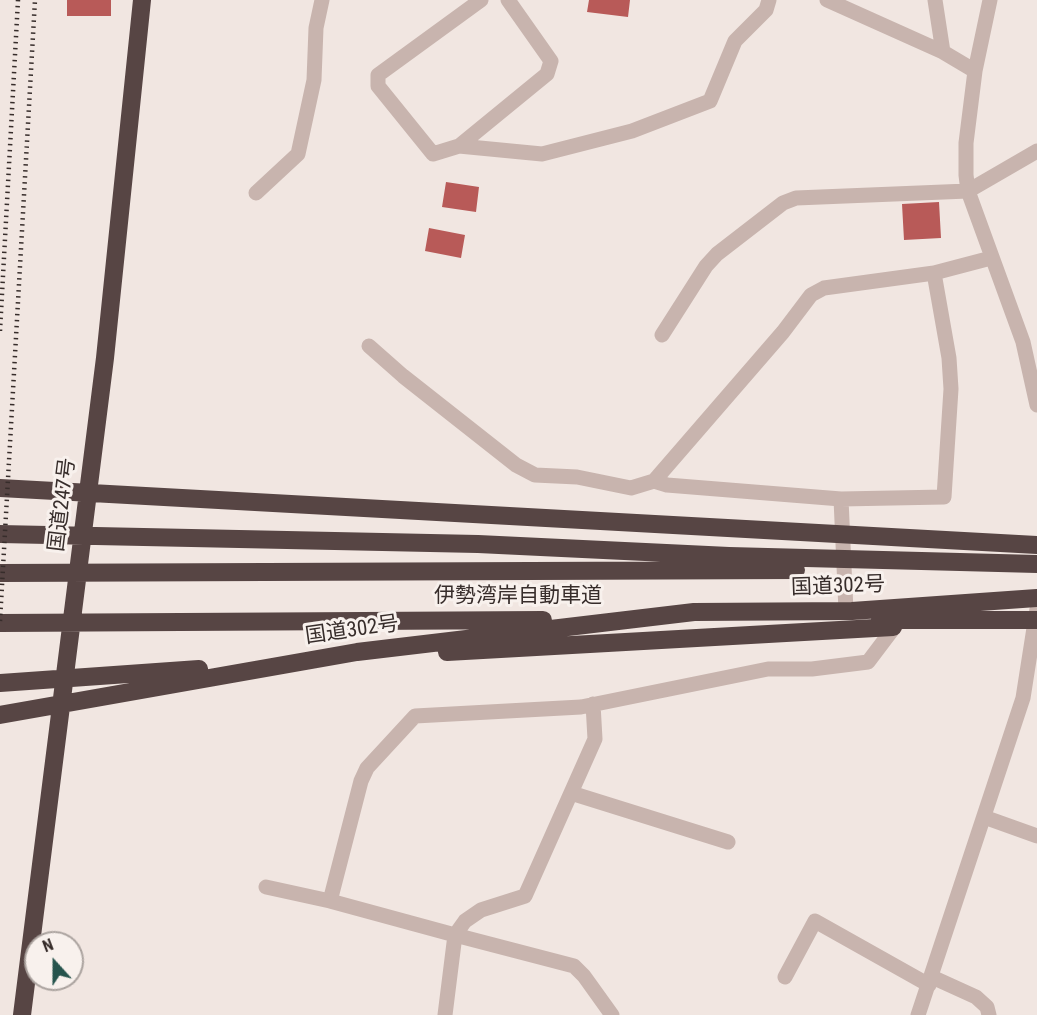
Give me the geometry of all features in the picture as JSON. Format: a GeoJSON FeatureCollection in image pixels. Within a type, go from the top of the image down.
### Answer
{"type":"FeatureCollection","features":[{"type":"Feature","properties":{"kind":"highway","name":"国道247号"},"geometry":{"type":"LineString","coordinates":[[21,1015],[105,357],[142,0]]}},
{"type":"Feature","properties":{"kind":"highway"},"geometry":{"type":"LineString","coordinates":[[0,488],[328,507],[843,532],[1037,545]]}},
{"type":"Feature","properties":{"kind":"highway"},"geometry":{"type":"LineString","coordinates":[[0,534],[478,544],[729,556],[1037,566]]}},
{"type":"Feature","properties":{"kind":"highway","name":"伊勢湾岸自動車道"},"geometry":{"type":"LineString","coordinates":[[0,573],[1037,566]]}},
{"type":"Feature","properties":{"kind":"highway","name":"国道302号"},"geometry":{"type":"LineString","coordinates":[[0,715],[357,652],[694,612],[846,611],[1037,598]]}},
{"type":"Feature","properties":{"kind":"highway"},"geometry":{"type":"LineString","coordinates":[[0,683],[413,654],[1036,617]]}},
{"type":"Feature","properties":{"kind":"highway","name":"伊勢湾岸自動車道"},"geometry":{"type":"LineString","coordinates":[[0,623],[1036,617]]}},
{"type":"Feature","properties":{"kind":"highway"},"geometry":{"type":"LineString","coordinates":[[0,674],[136,673]]}},
{"type":"Feature","properties":{"kind":"street"},"geometry":{"type":"LineString","coordinates":[[256,194],[298,154],[314,80],[316,28],[322,0]]}},
{"type":"Feature","properties":{"kind":"street"},"geometry":{"type":"LineString","coordinates":[[481,0],[378,75],[378,86],[433,154],[459,146],[547,74],[551,61],[508,0]]}},
{"type":"Feature","properties":{"kind":"street"},"geometry":{"type":"LineString","coordinates":[[459,146],[542,154],[632,131],[710,100],[735,41],[766,10],[769,0]]}},
{"type":"Feature","properties":{"kind":"street"},"geometry":{"type":"LineString","coordinates":[[826,0],[943,52],[975,71]]}},
{"type":"Feature","properties":{"kind":"street"},"geometry":{"type":"LineString","coordinates":[[935,0],[943,52]]}},
{"type":"Feature","properties":{"kind":"street"},"geometry":{"type":"LineString","coordinates":[[990,0],[975,71],[966,159],[968,191],[991,258],[1030,342],[1037,405]]}},
{"type":"Feature","properties":{"kind":"street"},"geometry":{"type":"LineString","coordinates":[[662,335],[706,266],[717,254],[783,203],[796,198],[968,191],[1037,151]]}},
{"type":"Feature","properties":{"kind":"street"},"geometry":{"type":"LineString","coordinates":[[369,346],[403,376],[516,465],[535,475],[577,477],[631,488],[654,481],[783,332],[811,295],[824,288],[934,273],[991,258]]}},
{"type":"Feature","properties":{"kind":"street"},"geometry":{"type":"LineString","coordinates":[[654,481],[667,485],[841,499],[944,497],[951,389],[949,358],[934,273]]}},
{"type":"Feature","properties":{"kind":"street"},"geometry":{"type":"LineString","coordinates":[[841,499],[846,611]]}},
{"type":"Feature","properties":{"kind":"street"},"geometry":{"type":"LineString","coordinates":[[330,900],[364,774],[415,716],[593,704],[768,669],[812,669],[868,662],[909,607]]}},
{"type":"Feature","properties":{"kind":"street"},"geometry":{"type":"LineString","coordinates":[[918,1015],[1023,698],[1036,617]]}},
{"type":"Feature","properties":{"kind":"street"},"geometry":{"type":"LineString","coordinates":[[445,1015],[455,935],[465,921],[481,910],[525,896],[595,739],[593,704]]}},
{"type":"Feature","properties":{"kind":"street"},"geometry":{"type":"LineString","coordinates":[[571,793],[728,842]]}},
{"type":"Feature","properties":{"kind":"street"},"geometry":{"type":"LineString","coordinates":[[984,817],[1037,836]]}},
{"type":"Feature","properties":{"kind":"street"},"geometry":{"type":"LineString","coordinates":[[266,887],[330,900],[574,966],[585,976],[612,1015]]}},
{"type":"Feature","properties":{"kind":"street"},"geometry":{"type":"LineString","coordinates":[[785,977],[815,921],[930,981],[976,998],[987,1006],[989,1015]]}},
{"type":"Feature","properties":{"kind":"building"},"geometry":{"type":"Polygon","coordinates":[[[67,0],[111,0],[111,16],[67,16],[67,0]]]}},
{"type":"Feature","properties":{"kind":"building"},"geometry":{"type":"Polygon","coordinates":[[[589,0],[630,0],[628,17],[587,12],[589,0]]]}},
{"type":"Feature","properties":{"kind":"building"},"geometry":{"type":"Polygon","coordinates":[[[446,182],[479,187],[476,212],[442,207],[446,182]]]}},
{"type":"Feature","properties":{"kind":"building"},"geometry":{"type":"Polygon","coordinates":[[[939,202],[941,238],[904,240],[902,204],[939,202]]]}},
{"type":"Feature","properties":{"kind":"building"},"geometry":{"type":"Polygon","coordinates":[[[429,228],[465,235],[461,258],[425,251],[429,228]]]}},
{"type":"Feature","properties":{"kind":"railway"},"geometry":{"type":"LineString","coordinates":[[0,331],[18,0]]}},
{"type":"Feature","properties":{"kind":"railway"},"geometry":{"type":"LineString","coordinates":[[0,621],[35,0]]}}]}
